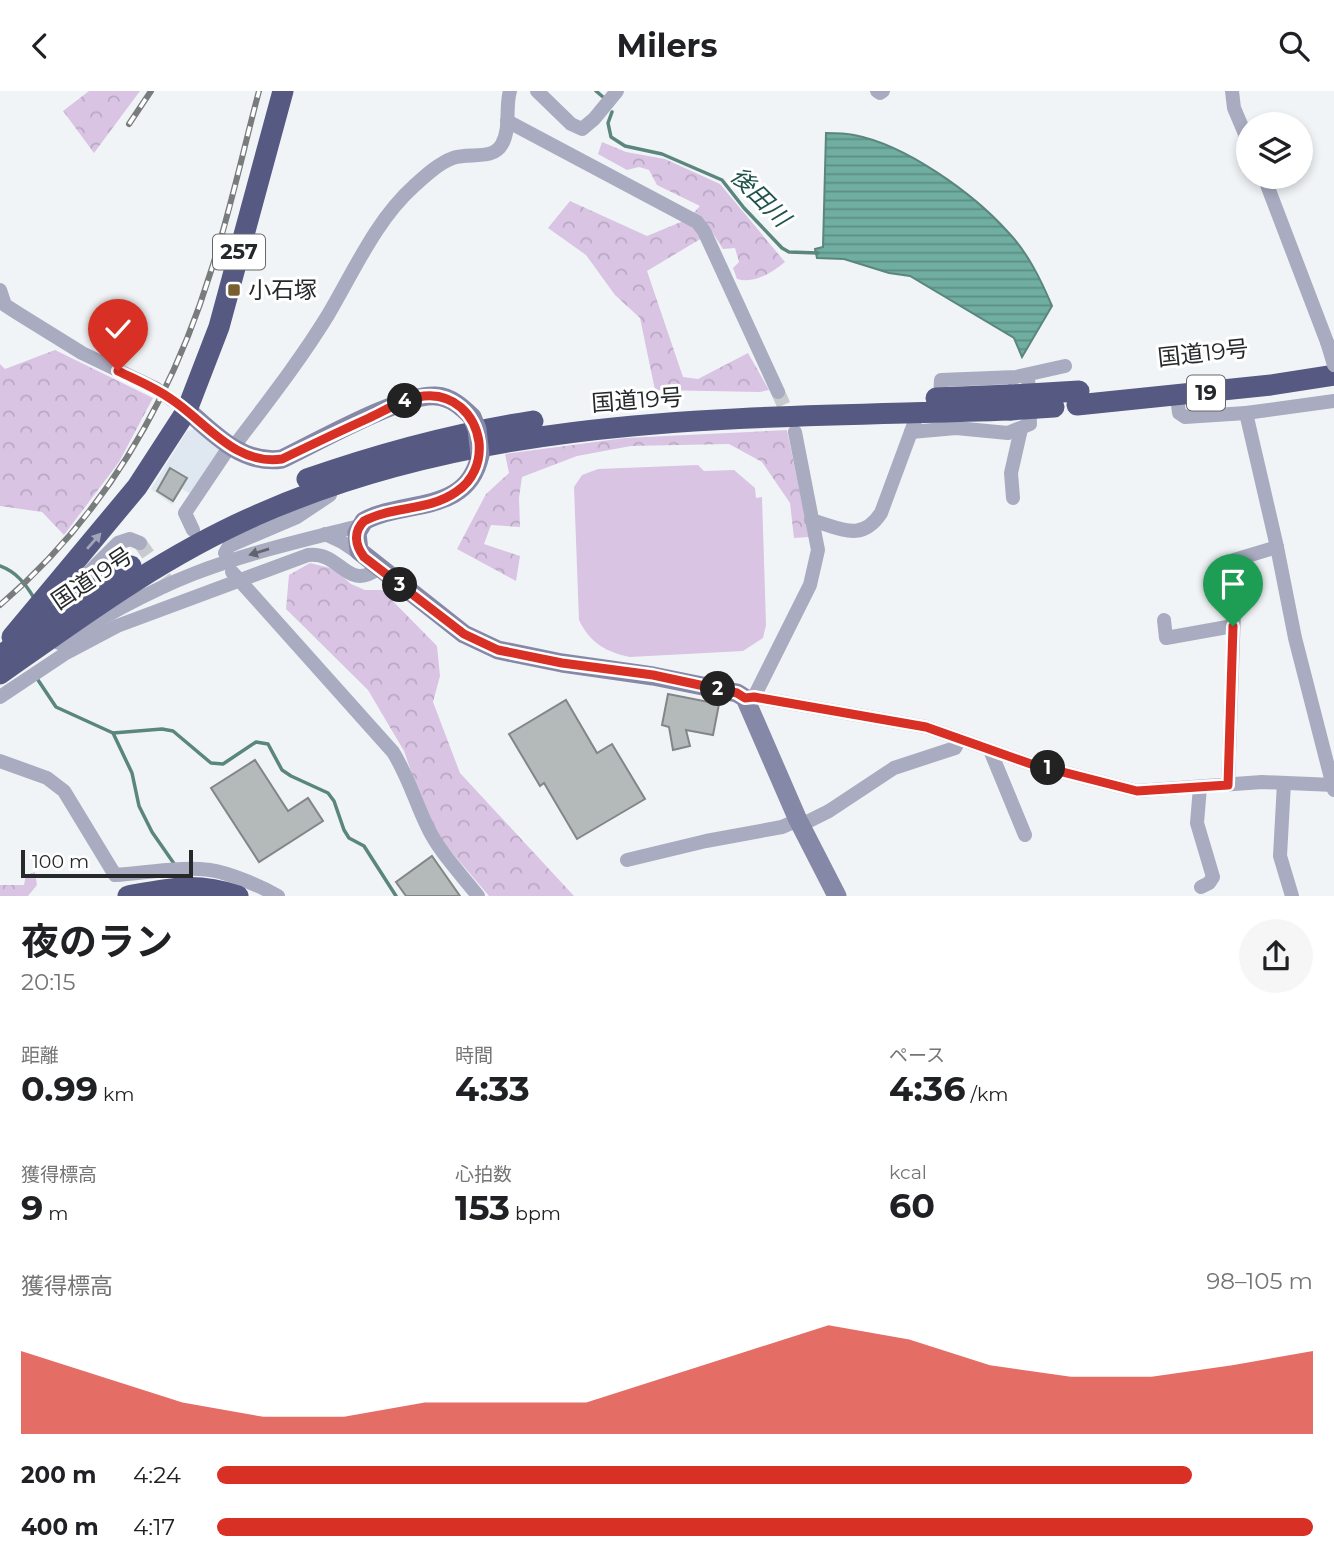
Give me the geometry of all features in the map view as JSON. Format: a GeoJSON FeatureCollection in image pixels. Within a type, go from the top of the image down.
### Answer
{"type":"FeatureCollection","features":[{"type":"Feature","properties":{"kind":"highway","name":"257"},"geometry":{"type":"LineString","coordinates":[[0,647],[79,582],[137,487],[219,327],[283,91]]}},
{"type":"Feature","properties":{"kind":"highway","name":"国道19号"},"geometry":{"type":"LineString","coordinates":[[1078,398],[1334,364]]}},
{"type":"Feature","properties":{"kind":"highway","name":"国道19号"},"geometry":{"type":"LineString","coordinates":[[2,667],[79,582],[269,494],[362,460],[443,438],[531,422],[638,411],[940,398],[1010,402],[1177,396],[1334,375]]}},
{"type":"Feature","properties":{"kind":"highway","name":"国道19号"},"geometry":{"type":"LineString","coordinates":[[2,667],[199,542],[312,492],[447,452],[536,436],[643,425],[914,423],[1010,402]]}},
{"type":"Feature","properties":{"kind":"highway"},"geometry":{"type":"LineString","coordinates":[[128,896],[193,886],[238,896]]}},
{"type":"Feature","properties":{"kind":"street"},"geometry":{"type":"LineString","coordinates":[[193,530],[185,513],[230,446],[238,441],[303,354],[381,224],[410,189],[434,169],[452,158],[495,151],[505,138],[510,91]]}},
{"type":"Feature","properties":{"kind":"street"},"geometry":{"type":"LineString","coordinates":[[537,91],[571,124],[582,129],[617,91]]}},
{"type":"Feature","properties":{"kind":"street"},"geometry":{"type":"LineString","coordinates":[[877,91],[883,91]]}},
{"type":"Feature","properties":{"kind":"street"},"geometry":{"type":"LineString","coordinates":[[1232,91],[1236,113]]}},
{"type":"Feature","properties":{"kind":"street"},"geometry":{"type":"LineString","coordinates":[[507,121],[697,222],[704,231],[778,392]]}},
{"type":"Feature","properties":{"kind":"street"},"geometry":{"type":"LineString","coordinates":[[1269,189],[1334,364]]}},
{"type":"Feature","properties":{"kind":"street"},"geometry":{"type":"LineString","coordinates":[[0,291],[5,305],[82,353],[155,388],[230,446],[252,457],[267,461],[282,459],[399,404],[425,396],[439,396],[453,401],[472,417],[477,429],[480,455],[474,472],[456,492],[427,504],[370,517],[359,526],[193,574],[92,625],[19,668],[2,667]]}},
{"type":"Feature","properties":{"kind":"street"},"geometry":{"type":"LineString","coordinates":[[940,398],[941,380],[1028,375],[1066,366]]}},
{"type":"Feature","properties":{"kind":"street"},"geometry":{"type":"LineString","coordinates":[[811,520],[856,532],[873,525],[881,513],[914,423],[1008,433],[1030,424],[1028,375]]}},
{"type":"Feature","properties":{"kind":"street"},"geometry":{"type":"LineString","coordinates":[[1177,396],[1180,413],[1185,417],[1246,413],[1334,401]]}},
{"type":"Feature","properties":{"kind":"street"},"geometry":{"type":"LineString","coordinates":[[325,534],[372,562],[464,634],[498,650],[562,663],[653,675],[749,698],[901,721],[1031,764],[1137,791],[1284,783],[1333,787],[1295,638],[1246,413]]}},
{"type":"Feature","properties":{"kind":"street"},"geometry":{"type":"LineString","coordinates":[[1013,498],[1011,473],[1021,429]]}},
{"type":"Feature","properties":{"kind":"street"},"geometry":{"type":"LineString","coordinates":[[749,698],[810,585],[818,550],[795,432]]}},
{"type":"Feature","properties":{"kind":"street"},"geometry":{"type":"LineString","coordinates":[[225,552],[229,546],[296,517],[369,474]]}},
{"type":"Feature","properties":{"kind":"street"},"geometry":{"type":"LineString","coordinates":[[359,526],[357,545],[372,562]]}},
{"type":"Feature","properties":{"kind":"street"},"geometry":{"type":"LineString","coordinates":[[79,582],[118,543],[130,539],[140,543]]}},
{"type":"Feature","properties":{"kind":"street"},"geometry":{"type":"LineString","coordinates":[[1228,785],[1234,583],[1231,575],[1234,560],[1277,547]]}},
{"type":"Feature","properties":{"kind":"street"},"geometry":{"type":"LineString","coordinates":[[0,697],[91,638],[178,597],[235,576],[316,554],[328,557],[355,576],[366,576],[372,562]]}},
{"type":"Feature","properties":{"kind":"street"},"geometry":{"type":"LineString","coordinates":[[235,576],[393,752],[405,770],[436,843],[478,896]]}},
{"type":"Feature","properties":{"kind":"street"},"geometry":{"type":"LineString","coordinates":[[1164,621],[1166,638],[1233,626]]}},
{"type":"Feature","properties":{"kind":"street"},"geometry":{"type":"LineString","coordinates":[[749,698],[799,823],[837,896]]}},
{"type":"Feature","properties":{"kind":"street"},"geometry":{"type":"LineString","coordinates":[[627,860],[799,823],[829,811],[894,768],[955,748],[960,739]]}},
{"type":"Feature","properties":{"kind":"street"},"geometry":{"type":"LineString","coordinates":[[990,750],[1026,835]]}},
{"type":"Feature","properties":{"kind":"street"},"geometry":{"type":"LineString","coordinates":[[0,761],[47,778],[64,791],[115,875],[189,869],[212,870],[266,889],[278,896]]}},
{"type":"Feature","properties":{"kind":"street"},"geometry":{"type":"LineString","coordinates":[[1284,783],[1280,856],[1292,896]]}},
{"type":"Feature","properties":{"kind":"street"},"geometry":{"type":"LineString","coordinates":[[1200,786],[1197,823],[1213,877],[1201,887]]}},
{"type":"Feature","properties":{"kind":"shaded area"},"geometry":{"type":"Polygon","coordinates":[[[826,133],[851,134],[874,140],[916,160],[958,187],[1015,240],[1033,267],[1052,306],[1022,357],[1014,338],[910,276],[889,273],[844,259],[817,258],[815,249],[823,247],[826,133]]]}},
{"type":"Feature","properties":{"kind":"shaded area"},"geometry":{"type":"Polygon","coordinates":[[[195,429],[221,452],[191,494],[182,489],[172,505],[151,489],[187,431],[195,429]]]}},
{"type":"Feature","properties":{"kind":"green space"},"geometry":{"type":"Polygon","coordinates":[[[89,91],[140,91],[94,153],[63,111],[89,91]]]}},
{"type":"Feature","properties":{"kind":"green space"},"geometry":{"type":"Polygon","coordinates":[[[602,142],[626,152],[665,159],[720,184],[785,262],[756,279],[737,279],[733,268],[739,262],[735,248],[723,249],[712,232],[647,271],[683,377],[698,379],[748,353],[769,390],[655,390],[640,318],[615,295],[586,255],[548,228],[570,201],[647,236],[688,219],[700,206],[657,185],[649,170],[639,167],[627,170],[598,154],[602,142]]]}},
{"type":"Feature","properties":{"kind":"green space"},"geometry":{"type":"Polygon","coordinates":[[[55,350],[153,398],[119,462],[64,535],[42,512],[0,506],[0,364],[5,369],[55,350]]]}},
{"type":"Feature","properties":{"kind":"green space"},"geometry":{"type":"Polygon","coordinates":[[[787,430],[809,537],[794,538],[790,503],[762,462],[729,444],[631,446],[577,456],[522,477],[519,498],[520,527],[491,525],[484,544],[520,556],[516,581],[457,549],[486,494],[509,473],[505,454],[625,438],[787,430]]]}},
{"type":"Feature","properties":{"kind":"green space"},"geometry":{"type":"Polygon","coordinates":[[[698,465],[704,471],[734,470],[755,488],[756,498],[762,497],[766,625],[763,638],[743,651],[630,657],[606,649],[588,635],[579,620],[574,487],[582,475],[598,469],[698,465]]]}},
{"type":"Feature","properties":{"kind":"green space"},"geometry":{"type":"Polygon","coordinates":[[[310,563],[334,569],[351,584],[365,590],[382,590],[437,646],[440,676],[433,702],[460,773],[574,896],[489,896],[431,828],[404,751],[368,690],[286,609],[289,575],[310,563]]]}},
{"type":"Feature","properties":{"kind":"green space"},"geometry":{"type":"Polygon","coordinates":[[[35,872],[37,885],[28,896],[0,896],[0,885],[24,885],[26,875],[35,872]]]}},
{"type":"Feature","properties":{"kind":"building"},"geometry":{"type":"Polygon","coordinates":[[[170,468],[187,478],[173,501],[157,491],[170,468]]]}},
{"type":"Feature","properties":{"kind":"building"},"geometry":{"type":"Polygon","coordinates":[[[668,694],[719,704],[713,735],[686,730],[690,746],[673,750],[669,727],[662,725],[668,694]]]}},
{"type":"Feature","properties":{"kind":"building"},"geometry":{"type":"Polygon","coordinates":[[[566,700],[597,753],[612,744],[645,799],[577,839],[544,783],[540,786],[509,734],[566,700]]]}},
{"type":"Feature","properties":{"kind":"building"},"geometry":{"type":"Polygon","coordinates":[[[255,760],[288,811],[308,798],[323,821],[259,862],[211,788],[255,760]]]}},
{"type":"Feature","properties":{"kind":"building"},"geometry":{"type":"Polygon","coordinates":[[[432,856],[460,896],[406,896],[396,882],[432,856]]]}},
{"type":"Feature","properties":{"kind":"waterway","name":"後田川"},"geometry":{"type":"LineString","coordinates":[[596,91],[603,97]]}},
{"type":"Feature","properties":{"kind":"waterway","name":"後田川"},"geometry":{"type":"LineString","coordinates":[[612,112],[608,123],[611,137],[625,146],[662,154],[722,180],[782,248],[789,252],[818,253]]}},
{"type":"Feature","properties":{"kind":"waterway"},"geometry":{"type":"LineString","coordinates":[[0,566],[20,579],[34,598]]}},
{"type":"Feature","properties":{"kind":"waterway"},"geometry":{"type":"LineString","coordinates":[[38,680],[56,707],[113,733],[162,729],[173,731],[211,763],[223,764],[256,742],[268,744],[282,770],[328,793],[349,838],[364,846],[396,896]]}},
{"type":"Feature","properties":{"kind":"waterway"},"geometry":{"type":"LineString","coordinates":[[113,733],[132,773],[139,806],[152,832],[175,865]]}},
{"type":"Feature","properties":{"kind":"tunnel"},"geometry":{"type":"LineString","coordinates":[[778,392],[792,424]]}},
{"type":"Feature","properties":{"kind":"tunnel"},"geometry":{"type":"LineString","coordinates":[[140,543],[176,594]]}},
{"type":"Feature","properties":{"kind":"railway"},"geometry":{"type":"LineString","coordinates":[[129,124],[151,91]]}},
{"type":"Feature","properties":{"kind":"railway"},"geometry":{"type":"LineString","coordinates":[[0,605],[37,571],[71,534],[101,495],[154,410],[195,319],[211,271],[259,91]]}},
{"type":"Feature","properties":{"kind":"place","name":"小石塚"},"geometry":{"type":"Point","coordinates":[234,290]}},
{"type":"Feature","properties":{"kind":"route"},"geometry":{"type":"LineString","coordinates":[[118,371],[155,388],[187,410],[210,432],[230,446],[267,461],[282,459],[412,398],[439,396],[464,409],[472,417],[477,429],[480,455],[467,482],[442,499],[370,517],[359,526],[356,539],[359,551],[364,557],[464,634],[498,650],[562,663],[653,675],[737,693],[745,698],[754,697],[901,721],[926,727],[1031,764],[1137,791],[1228,785],[1233,626]]}}]}
